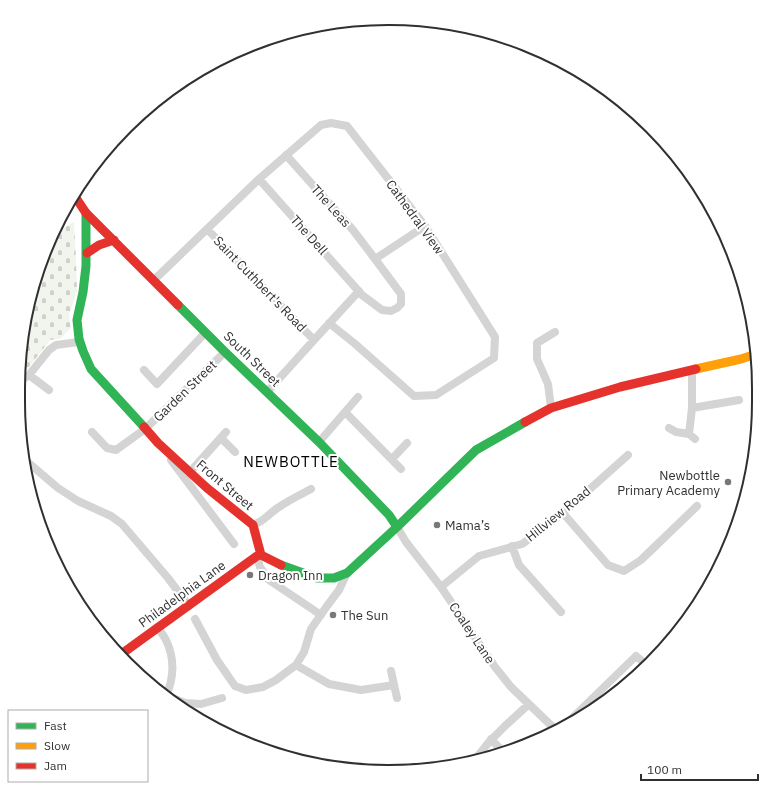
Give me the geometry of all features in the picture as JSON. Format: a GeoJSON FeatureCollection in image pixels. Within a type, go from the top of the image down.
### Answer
{"type":"FeatureCollection","features":[{"type":"Feature","properties":{"kind":"street","name":"Cathedral View"},"geometry":{"type":"LineString","coordinates":[[154,280],[259,179],[321,125],[331,123],[347,126],[425,226],[495,337],[494,358],[436,395],[414,396],[329,323]]}},
{"type":"Feature","properties":{"kind":"street","name":"The Leas"},"geometry":{"type":"LineString","coordinates":[[286,155],[354,230],[401,294],[401,304],[391,311],[382,310],[359,292]]}},
{"type":"Feature","properties":{"kind":"street","name":"The Dell"},"geometry":{"type":"LineString","coordinates":[[259,179],[359,292]]}},
{"type":"Feature","properties":{"kind":"street","name":"South Street"},"geometry":{"type":"LineString","coordinates":[[78,201],[86,213],[225,352],[319,442],[389,515],[397,527]]}},
{"type":"Feature","properties":{"kind":"street","name":"Front Street"},"geometry":{"type":"LineString","coordinates":[[86,213],[87,253],[84,284],[77,318],[77,328],[79,342],[91,369],[158,443],[207,488],[253,525],[259,555]]}},
{"type":"Feature","properties":{"kind":"street"},"geometry":{"type":"LineString","coordinates":[[374,258],[425,226]]}},
{"type":"Feature","properties":{"kind":"street","name":"Saint Cuthbert's Road"},"geometry":{"type":"LineString","coordinates":[[207,229],[314,340]]}},
{"type":"Feature","properties":{"kind":"street"},"geometry":{"type":"LineString","coordinates":[[87,253],[99,245],[114,240]]}},
{"type":"Feature","properties":{"kind":"street"},"geometry":{"type":"LineString","coordinates":[[267,392],[359,292]]}},
{"type":"Feature","properties":{"kind":"street"},"geometry":{"type":"LineString","coordinates":[[551,408],[548,384],[537,359],[537,343],[555,332]]}},
{"type":"Feature","properties":{"kind":"street"},"geometry":{"type":"LineString","coordinates":[[144,370],[157,384],[206,333]]}},
{"type":"Feature","properties":{"kind":"street"},"geometry":{"type":"LineString","coordinates":[[26,377],[49,350],[56,345],[79,342]]}},
{"type":"Feature","properties":{"kind":"street","name":"Garden Street"},"geometry":{"type":"LineString","coordinates":[[92,432],[107,448],[116,450],[145,429],[225,352]]}},
{"type":"Feature","properties":{"kind":"street"},"geometry":{"type":"LineString","coordinates":[[195,619],[217,660],[234,686],[246,690],[263,687],[276,680],[296,665],[304,652],[311,629],[338,590],[347,574],[476,450],[551,408],[620,387],[750,356]]}},
{"type":"Feature","properties":{"kind":"street"},"geometry":{"type":"LineString","coordinates":[[669,428],[692,437],[692,370]]}},
{"type":"Feature","properties":{"kind":"street"},"geometry":{"type":"LineString","coordinates":[[29,375],[49,390]]}},
{"type":"Feature","properties":{"kind":"street"},"geometry":{"type":"LineString","coordinates":[[319,442],[358,397]]}},
{"type":"Feature","properties":{"kind":"street"},"geometry":{"type":"LineString","coordinates":[[692,408],[739,400]]}},
{"type":"Feature","properties":{"kind":"street"},"geometry":{"type":"LineString","coordinates":[[345,412],[401,468]]}},
{"type":"Feature","properties":{"kind":"street"},"geometry":{"type":"LineString","coordinates":[[190,472],[224,435],[235,452]]}},
{"type":"Feature","properties":{"kind":"street","name":"Front Street"},"geometry":{"type":"LineString","coordinates":[[158,443],[234,544]]}},
{"type":"Feature","properties":{"kind":"street"},"geometry":{"type":"LineString","coordinates":[[392,459],[407,443]]}},
{"type":"Feature","properties":{"kind":"street","name":"Hillview Road"},"geometry":{"type":"LineString","coordinates":[[441,587],[479,556],[522,544],[538,533],[563,513],[628,455]]}},
{"type":"Feature","properties":{"kind":"street"},"geometry":{"type":"LineString","coordinates":[[31,465],[58,488],[78,501],[110,516],[122,524],[168,578],[189,606]]}},
{"type":"Feature","properties":{"kind":"street"},"geometry":{"type":"LineString","coordinates":[[253,525],[267,518],[278,507],[311,489]]}},
{"type":"Feature","properties":{"kind":"street"},"geometry":{"type":"LineString","coordinates":[[563,513],[608,565],[624,571],[641,560],[697,506]]}},
{"type":"Feature","properties":{"kind":"street","name":"Coaley Lane"},"geometry":{"type":"LineString","coordinates":[[397,527],[406,542],[441,587],[495,667],[511,687],[552,726]]}},
{"type":"Feature","properties":{"kind":"street"},"geometry":{"type":"LineString","coordinates":[[512,546],[519,565],[561,612]]}},
{"type":"Feature","properties":{"kind":"street"},"geometry":{"type":"LineString","coordinates":[[321,615],[269,580],[260,567],[259,555],[317,578],[334,578],[347,574]]}},
{"type":"Feature","properties":{"kind":"street","name":"Philadelphia Lane"},"geometry":{"type":"LineString","coordinates":[[124,652],[259,555]]}},
{"type":"Feature","properties":{"kind":"street"},"geometry":{"type":"LineString","coordinates":[[157,627],[166,639],[173,668],[168,691]]}},
{"type":"Feature","properties":{"kind":"street"},"geometry":{"type":"LineString","coordinates":[[581,709],[636,656],[643,662]]}},
{"type":"Feature","properties":{"kind":"street"},"geometry":{"type":"LineString","coordinates":[[296,665],[329,684],[361,690],[394,685]]}},
{"type":"Feature","properties":{"kind":"street"},"geometry":{"type":"LineString","coordinates":[[391,671],[396,698]]}},
{"type":"Feature","properties":{"kind":"street"},"geometry":{"type":"LineString","coordinates":[[186,703],[202,704],[222,698]]}},
{"type":"Feature","properties":{"kind":"street"},"geometry":{"type":"LineString","coordinates":[[480,754],[491,739],[529,704]]}},
{"type":"Feature","properties":{"kind":"street"},"geometry":{"type":"LineString","coordinates":[[491,739],[499,748]]}},
{"type":"Feature","properties":{"kind":"green space"},"geometry":{"type":"Polygon","coordinates":[[[74,222],[77,291],[69,315],[71,328],[60,339],[50,340],[26,371],[28,341],[37,294],[44,272],[62,229],[74,222]]]}},
{"type":"Feature","properties":{"kind":"traffic: fast"},"geometry":{"type":"LineString","coordinates":[[86,213],[86,266],[83,292],[77,320],[79,339],[91,369],[144,427]]}},
{"type":"Feature","properties":{"kind":"traffic: fast"},"geometry":{"type":"LineString","coordinates":[[178,305],[319,442],[389,515],[397,527]]}},
{"type":"Feature","properties":{"kind":"traffic: fast"},"geometry":{"type":"LineString","coordinates":[[281,565],[317,578],[334,578],[347,573],[397,527],[476,450],[525,422]]}},
{"type":"Feature","properties":{"kind":"traffic: slow"},"geometry":{"type":"LineString","coordinates":[[696,369],[750,356]]}},
{"type":"Feature","properties":{"kind":"traffic: jam"},"geometry":{"type":"LineString","coordinates":[[78,201],[86,213],[178,305]]}},
{"type":"Feature","properties":{"kind":"traffic: jam"},"geometry":{"type":"LineString","coordinates":[[87,253],[99,245],[114,240]]}},
{"type":"Feature","properties":{"kind":"traffic: jam"},"geometry":{"type":"LineString","coordinates":[[525,422],[551,408],[620,387],[696,369]]}},
{"type":"Feature","properties":{"kind":"traffic: jam"},"geometry":{"type":"LineString","coordinates":[[144,427],[158,443],[207,488],[253,525],[261,555]]}},
{"type":"Feature","properties":{"kind":"traffic: jam"},"geometry":{"type":"LineString","coordinates":[[125,652],[257,556],[261,555],[281,565]]}},
{"type":"Feature","properties":{"kind":"place","name":"Newbottle Primary Academy"},"geometry":{"type":"Point","coordinates":[728,482]}},
{"type":"Feature","properties":{"kind":"place","name":"Mama’s"},"geometry":{"type":"Point","coordinates":[437,525]}},
{"type":"Feature","properties":{"kind":"place","name":"Dragon Inn"},"geometry":{"type":"Point","coordinates":[250,575]}},
{"type":"Feature","properties":{"kind":"place","name":"The Sun"},"geometry":{"type":"Point","coordinates":[333,615]}},
{"type":"Feature","properties":{"kind":"district","name":"NEWBOTTLE"},"geometry":{"type":"Point","coordinates":[291,461]}}]}
